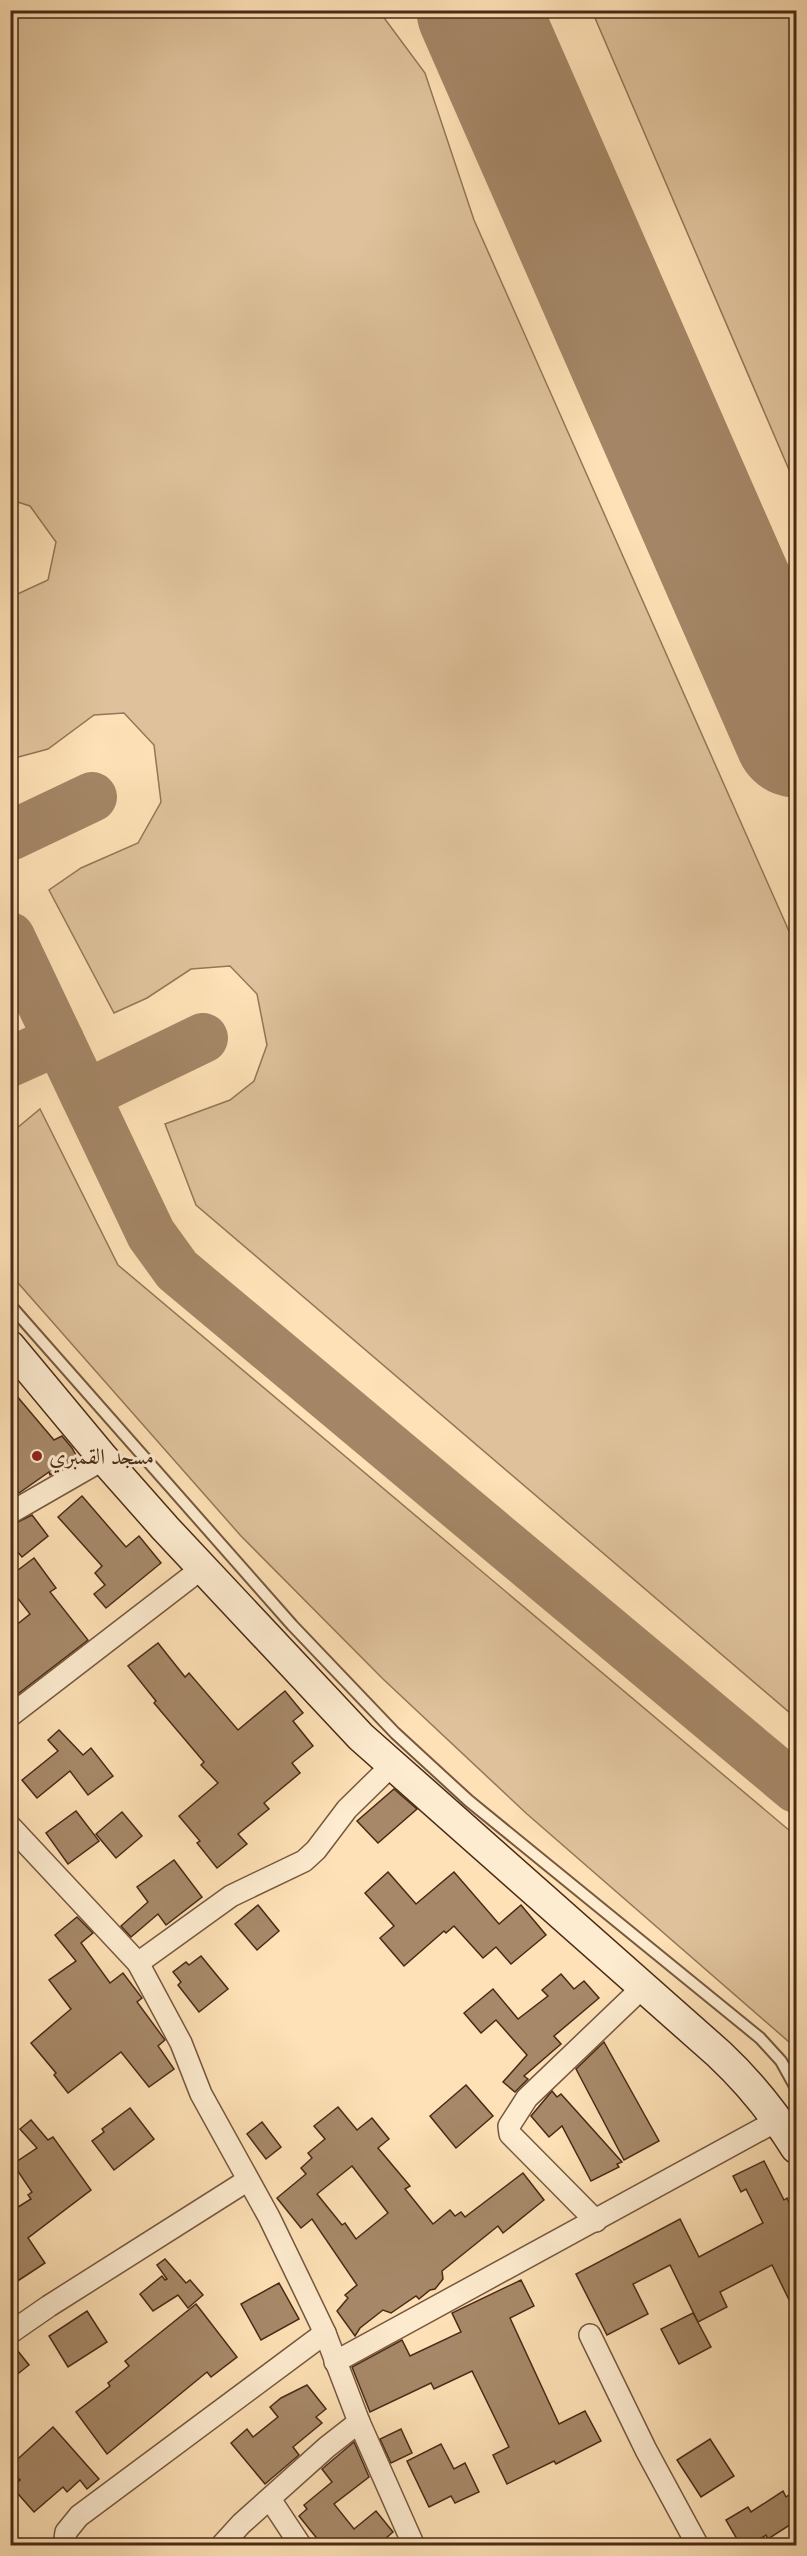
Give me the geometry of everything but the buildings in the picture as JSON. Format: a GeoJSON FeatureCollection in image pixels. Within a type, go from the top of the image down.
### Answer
{"type":"FeatureCollection","features":[{"type":"Feature","properties":{"kind":"main road"},"geometry":{"type":"LineString","coordinates":[[10,1346],[104,1459],[201,1569],[361,1737],[749,2082],[796,2148]]}},
{"type":"Feature","properties":{"kind":"street"},"geometry":{"type":"LineString","coordinates":[[10,1513],[104,1459]]}},
{"type":"Feature","properties":{"kind":"street"},"geometry":{"type":"LineString","coordinates":[[10,1716],[201,1569]]}},
{"type":"Feature","properties":{"kind":"street"},"geometry":{"type":"LineString","coordinates":[[138,1963],[231,1896],[304,1860],[316,1850],[348,1809],[392,1765]]}},
{"type":"Feature","properties":{"kind":"street"},"geometry":{"type":"LineString","coordinates":[[10,1826],[138,1963],[181,2043],[201,2094],[326,2333],[359,2422],[414,2546]]}},
{"type":"Feature","properties":{"kind":"street"},"geometry":{"type":"LineString","coordinates":[[596,2221],[510,2134],[509,2126],[527,2098],[643,1987]]}},
{"type":"Feature","properties":{"kind":"street"},"geometry":{"type":"LineString","coordinates":[[335,2362],[778,2120]]}},
{"type":"Feature","properties":{"kind":"street"},"geometry":{"type":"LineString","coordinates":[[10,2333],[248,2180]]}},
{"type":"Feature","properties":{"kind":"street"},"geometry":{"type":"LineString","coordinates":[[64,2546],[66,2532],[79,2516],[326,2333]]}},
{"type":"Feature","properties":{"kind":"street"},"geometry":{"type":"LineString","coordinates":[[590,2335],[646,2450],[698,2546]]}},
{"type":"Feature","properties":{"kind":"street"},"geometry":{"type":"LineString","coordinates":[[221,2546],[332,2442],[359,2422]]}},
{"type":"Feature","properties":{"kind":"street"},"geometry":{"type":"LineString","coordinates":[[270,2499],[301,2546]]}},
{"type":"Feature","properties":{"kind":"lane"},"geometry":{"type":"LineString","coordinates":[[10,1305],[292,1624],[395,1733],[469,1801],[760,2038],[781,2061],[796,2088]]}},
{"type":"Feature","properties":{"kind":"shaded area"},"geometry":{"type":"Polygon","coordinates":[[[11,10],[379,11],[425,73],[474,220],[796,947],[796,1718],[196,1205],[165,1124],[230,1100],[254,1081],[267,1045],[257,994],[230,966],[191,969],[147,998],[114,1013],[49,890],[81,868],[138,843],[161,802],[154,745],[124,713],[94,715],[48,749],[11,759],[11,597],[48,580],[56,542],[30,506],[11,500],[11,10]]]}},
{"type":"Feature","properties":{"kind":"shaded area"},"geometry":{"type":"Polygon","coordinates":[[[592,11],[796,11],[796,486],[592,11]]]}},
{"type":"Feature","properties":{"kind":"shaded area"},"geometry":{"type":"Polygon","coordinates":[[[40,1109],[118,1265],[796,1836],[796,2048],[527,1814],[383,1679],[241,1536],[11,1275],[11,1133],[40,1109]]]}},
{"type":"Feature","properties":{"kind":"taxiway"},"geometry":{"type":"LineString","coordinates":[[10,836],[92,797]]}},
{"type":"Feature","properties":{"kind":"taxiway"},"geometry":{"type":"LineString","coordinates":[[10,937],[151,1234],[177,1270],[796,1788]]}},
{"type":"Feature","properties":{"kind":"taxiway"},"geometry":{"type":"LineString","coordinates":[[85,1095],[203,1038]]}},
{"type":"Feature","properties":{"kind":"taxiway"},"geometry":{"type":"LineString","coordinates":[[10,1062],[59,1040]]}},
{"type":"Feature","properties":{"kind":"runway"},"geometry":{"type":"LineString","coordinates":[[478,10],[796,736]]}},
{"type":"Feature","properties":{"kind":"place","name":"مسجد القمبري"},"geometry":{"type":"Point","coordinates":[37,1456]}}]}
